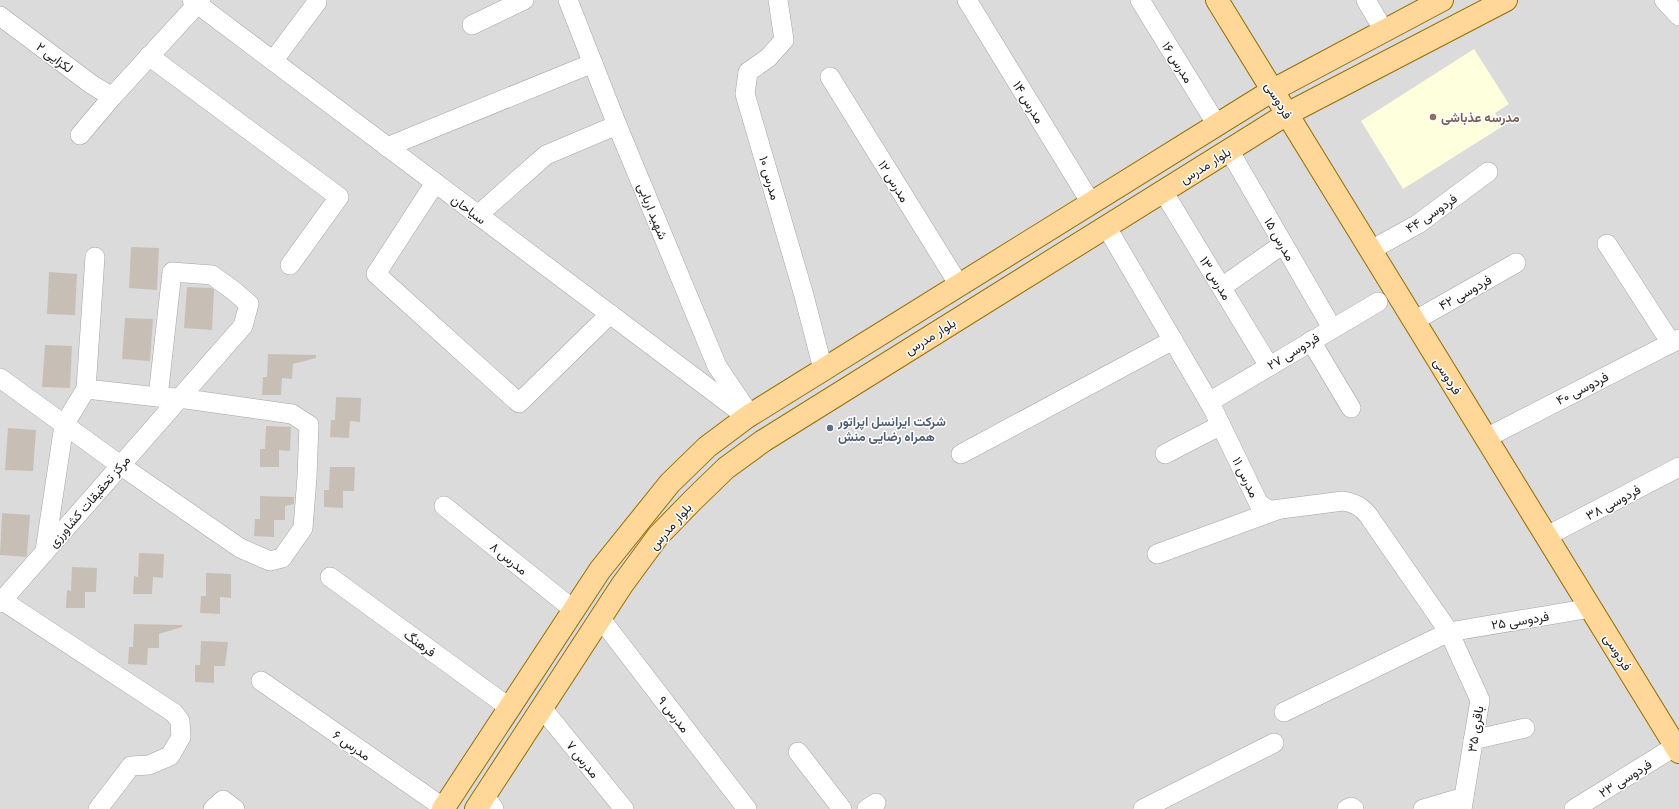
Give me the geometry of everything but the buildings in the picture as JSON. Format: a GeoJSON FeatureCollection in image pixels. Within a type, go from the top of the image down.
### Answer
{"type":"FeatureCollection","features":[{"type":"Feature","properties":{"kind":"main road","name":"فردوسی"},"geometry":{"type":"LineString","coordinates":[[1217,0],[1590,608],[1678,747]]}},
{"type":"Feature","properties":{"kind":"main road","name":"بلوار مدرس"},"geometry":{"type":"LineString","coordinates":[[444,808],[600,570],[670,483],[707,447],[749,416],[823,369],[1273,90],[1442,0]]}},
{"type":"Feature","properties":{"kind":"main road","name":"بلوار مدرس"},"geometry":{"type":"LineString","coordinates":[[485,805],[542,708],[622,585],[658,536],[726,468],[762,441],[1287,114],[1506,0]]}},
{"type":"Feature","properties":{"kind":"street"},"geometry":{"type":"LineString","coordinates":[[472,25],[524,0]]}},
{"type":"Feature","properties":{"kind":"street","name":"شهید اربابی"},"geometry":{"type":"LineString","coordinates":[[568,0],[617,125],[716,366],[718,385],[749,416]]}},
{"type":"Feature","properties":{"kind":"street","name":"مدرس ۱۰"},"geometry":{"type":"LineString","coordinates":[[778,0],[784,40],[768,58],[748,72],[745,94],[803,292],[823,369]]}},
{"type":"Feature","properties":{"kind":"street","name":"مدرس ۱۴"},"geometry":{"type":"LineString","coordinates":[[967,0],[1091,203]]}},
{"type":"Feature","properties":{"kind":"street","name":"مدرس ۱۶"},"geometry":{"type":"LineString","coordinates":[[1140,0],[1217,125]]}},
{"type":"Feature","properties":{"kind":"street"},"geometry":{"type":"LineString","coordinates":[[1366,0],[1384,31]]}},
{"type":"Feature","properties":{"kind":"street"},"geometry":{"type":"LineString","coordinates":[[1664,0],[1679,16]]}},
{"type":"Feature","properties":{"kind":"street"},"geometry":{"type":"LineString","coordinates":[[80,135],[197,1]]}},
{"type":"Feature","properties":{"kind":"street","name":"سیاحان"},"geometry":{"type":"LineString","coordinates":[[197,1],[273,61],[610,314],[718,385]]}},
{"type":"Feature","properties":{"kind":"street"},"geometry":{"type":"LineString","coordinates":[[273,61],[317,2]]}},
{"type":"Feature","properties":{"kind":"street","name":"لکزایی ۲"},"geometry":{"type":"LineString","coordinates":[[0,16],[91,84],[112,97]]}},
{"type":"Feature","properties":{"kind":"street"},"geometry":{"type":"LineString","coordinates":[[149,56],[339,197],[290,265]]}},
{"type":"Feature","properties":{"kind":"street"},"geometry":{"type":"LineString","coordinates":[[387,147],[593,63]]}},
{"type":"Feature","properties":{"kind":"street","name":"مدرس ۱۲"},"geometry":{"type":"LineString","coordinates":[[830,77],[959,285]]}},
{"type":"Feature","properties":{"kind":"street"},"geometry":{"type":"LineString","coordinates":[[478,215],[546,154],[617,125]]}},
{"type":"Feature","properties":{"kind":"street","name":"مدرس ۱۵"},"geometry":{"type":"LineString","coordinates":[[1228,150],[1332,328]]}},
{"type":"Feature","properties":{"kind":"street","name":"فردوسی ۴۴"},"geometry":{"type":"LineString","coordinates":[[1370,250],[1418,224],[1488,172]]}},
{"type":"Feature","properties":{"kind":"street"},"geometry":{"type":"LineString","coordinates":[[435,183],[376,274],[519,403],[610,314]]}},
{"type":"Feature","properties":{"kind":"street","name":"مدرس ۱۳"},"geometry":{"type":"LineString","coordinates":[[1163,191],[1269,366]]}},
{"type":"Feature","properties":{"kind":"street","name":"مدرس ۱۱"},"geometry":{"type":"LineString","coordinates":[[1106,226],[1209,402],[1259,504],[1268,510],[1343,501],[1351,502],[1361,507],[1449,632]]}},
{"type":"Feature","properties":{"kind":"street"},"geometry":{"type":"LineString","coordinates":[[1222,287],[1283,244]]}},
{"type":"Feature","properties":{"kind":"street"},"geometry":{"type":"LineString","coordinates":[[1607,244],[1675,341]]}},
{"type":"Feature","properties":{"kind":"street"},"geometry":{"type":"LineString","coordinates":[[45,551],[64,425],[86,389],[95,257]]}},
{"type":"Feature","properties":{"kind":"street","name":"فردوسی ۴۲"},"geometry":{"type":"LineString","coordinates":[[1414,321],[1516,264]]}},
{"type":"Feature","properties":{"kind":"street","name":"مرکز تحقیقات کشاورزی"},"geometry":{"type":"LineString","coordinates":[[1,601],[243,326],[249,304],[212,275],[172,272],[158,397]]}},
{"type":"Feature","properties":{"kind":"street","name":"فردوسی ۲۷"},"geometry":{"type":"LineString","coordinates":[[1209,402],[1378,302]]}},
{"type":"Feature","properties":{"kind":"street"},"geometry":{"type":"LineString","coordinates":[[961,454],[1173,340]]}},
{"type":"Feature","properties":{"kind":"street"},"geometry":{"type":"LineString","coordinates":[[1311,341],[1351,408]]}},
{"type":"Feature","properties":{"kind":"street","name":"فردوسی ۴۰"},"geometry":{"type":"LineString","coordinates":[[1486,438],[1675,341]]}},
{"type":"Feature","properties":{"kind":"street"},"geometry":{"type":"LineString","coordinates":[[0,378],[120,466],[240,548],[270,561],[282,558],[302,528],[308,477],[309,425],[292,414],[179,398],[86,389]]}},
{"type":"Feature","properties":{"kind":"street"},"geometry":{"type":"LineString","coordinates":[[1165,454],[1221,425]]}},
{"type":"Feature","properties":{"kind":"street","name":"فردوسی ۳۸"},"geometry":{"type":"LineString","coordinates":[[1547,536],[1679,467]]}},
{"type":"Feature","properties":{"kind":"street","name":"مدرس ۸"},"geometry":{"type":"LineString","coordinates":[[444,506],[574,610]]}},
{"type":"Feature","properties":{"kind":"street"},"geometry":{"type":"LineString","coordinates":[[1157,554],[1277,510]]}},
{"type":"Feature","properties":{"kind":"street","name":"فرهنگ"},"geometry":{"type":"LineString","coordinates":[[330,577],[510,708]]}},
{"type":"Feature","properties":{"kind":"street"},"geometry":{"type":"LineString","coordinates":[[1,601],[174,713],[180,721],[181,737],[170,756],[149,765],[131,766],[98,809]]}},
{"type":"Feature","properties":{"kind":"street","name":"فردوسی ۲۵"},"geometry":{"type":"LineString","coordinates":[[1284,712],[1449,632],[1590,608]]}},
{"type":"Feature","properties":{"kind":"street","name":"مدرس ۹"},"geometry":{"type":"LineString","coordinates":[[601,619],[747,809]]}},
{"type":"Feature","properties":{"kind":"street","name":"باقری ۳۵"},"geometry":{"type":"LineString","coordinates":[[1449,632],[1480,700],[1463,803]]}},
{"type":"Feature","properties":{"kind":"street","name":"مدرس ۶"},"geometry":{"type":"LineString","coordinates":[[261,681],[444,808]]}},
{"type":"Feature","properties":{"kind":"street","name":"مدرس ۷"},"geometry":{"type":"LineString","coordinates":[[542,708],[624,809]]}},
{"type":"Feature","properties":{"kind":"street"},"geometry":{"type":"LineString","coordinates":[[1473,740],[1524,728]]}},
{"type":"Feature","properties":{"kind":"street"},"geometry":{"type":"LineString","coordinates":[[1143,809],[1274,743]]}},
{"type":"Feature","properties":{"kind":"street","name":"فردوسی ۲۳"},"geometry":{"type":"LineString","coordinates":[[1574,809],[1678,747]]}},
{"type":"Feature","properties":{"kind":"street"},"geometry":{"type":"LineString","coordinates":[[798,752],[842,809]]}},
{"type":"Feature","properties":{"kind":"street"},"geometry":{"type":"LineString","coordinates":[[1423,809],[1463,803]]}},
{"type":"Feature","properties":{"kind":"street"},"geometry":{"type":"LineString","coordinates":[[1347,809],[1351,807],[1354,809]]}},
{"type":"Feature","properties":{"kind":"shaded area"},"geometry":{"type":"Polygon","coordinates":[[[0,0],[1679,0],[1679,809],[0,809],[0,0]]]}},
{"type":"Feature","properties":{"kind":"shaded area","name":"مدرسه عذباشی"},"geometry":{"type":"Polygon","coordinates":[[[1474,49],[1509,104],[1495,113],[1503,126],[1403,189],[1361,121],[1474,49]]]}},
{"type":"Feature","properties":{"kind":"place","name":"مدرسه عذباشی"},"geometry":{"type":"Point","coordinates":[1433,117]}},
{"type":"Feature","properties":{"kind":"place","name":"شرکت ایرانسل اپراتور همراه رضایی منش"},"geometry":{"type":"Point","coordinates":[830,428]}}]}
